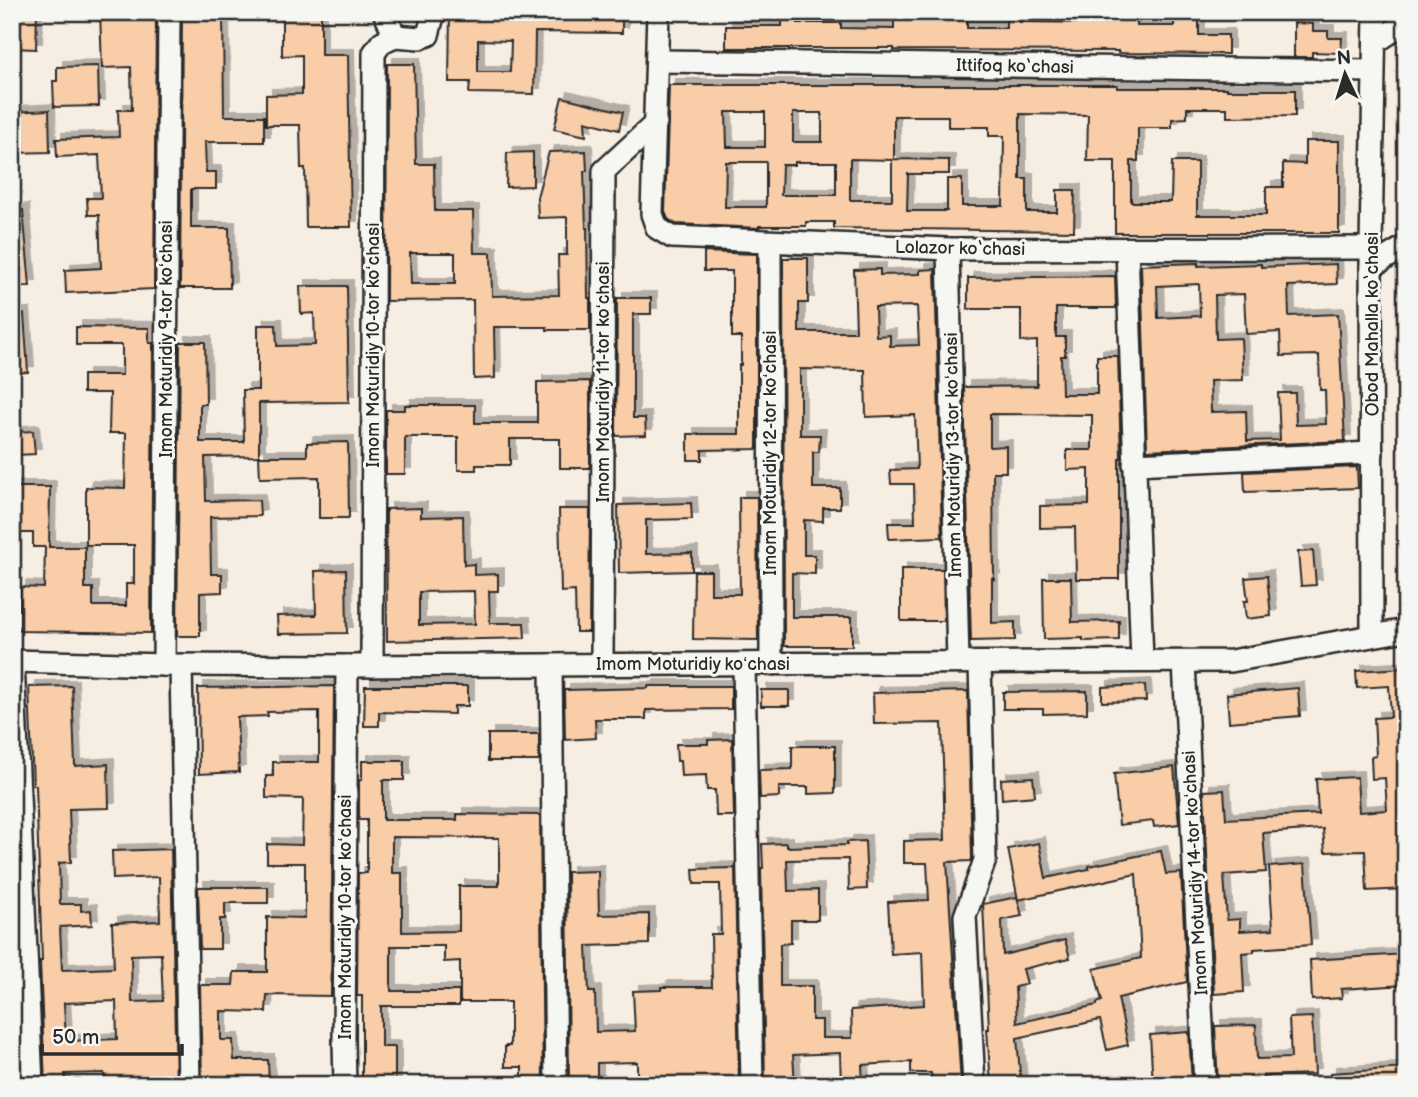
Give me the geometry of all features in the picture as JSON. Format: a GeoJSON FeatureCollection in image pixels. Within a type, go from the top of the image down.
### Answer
{"type":"FeatureCollection","features":[{"type":"Feature","properties":{"kind":"street","name":"Imom Moturidiy 9-tor koʻchasi"},"geometry":{"type":"LineString","coordinates":[[169,12],[173,666],[189,1085]]}},
{"type":"Feature","properties":{"kind":"street"},"geometry":{"type":"LineString","coordinates":[[384,12],[395,36],[421,38],[428,35],[434,12]]}},
{"type":"Feature","properties":{"kind":"street"},"geometry":{"type":"LineString","coordinates":[[656,123],[658,12]]}},
{"type":"Feature","properties":{"kind":"street","name":"Obod Mahalla ko‘chasi"},"geometry":{"type":"LineString","coordinates":[[1372,635],[1371,257],[1375,12]]}},
{"type":"Feature","properties":{"kind":"street"},"geometry":{"type":"LineString","coordinates":[[1376,41],[1406,22]]}},
{"type":"Feature","properties":{"kind":"street","name":"Imom Moturidiy 10-tor koʻchasi"},"geometry":{"type":"LineString","coordinates":[[372,666],[374,53],[382,42],[395,36]]}},
{"type":"Feature","properties":{"kind":"street","name":"Ittifoq ko‘chasi"},"geometry":{"type":"LineString","coordinates":[[657,61],[1373,71]]}},
{"type":"Feature","properties":{"kind":"street","name":"Lolazor ko‘chasi"},"geometry":{"type":"LineString","coordinates":[[656,123],[652,214],[656,228],[672,237],[948,248],[1126,249],[1371,257]]}},
{"type":"Feature","properties":{"kind":"street","name":"Imom Moturidiy 11-tor koʻchasi"},"geometry":{"type":"LineString","coordinates":[[602,664],[604,171],[656,123]]}},
{"type":"Feature","properties":{"kind":"street","name":"Imom Moturidiy 12-tor koʻchasi"},"geometry":{"type":"LineString","coordinates":[[770,242],[771,664]]}},
{"type":"Feature","properties":{"kind":"street"},"geometry":{"type":"LineString","coordinates":[[1371,257],[1406,246]]}},
{"type":"Feature","properties":{"kind":"street","name":"Imom Moturidiy 13-tor koʻchasi"},"geometry":{"type":"LineString","coordinates":[[948,248],[958,662]]}},
{"type":"Feature","properties":{"kind":"street"},"geometry":{"type":"LineString","coordinates":[[1126,249],[1142,662]]}},
{"type":"Feature","properties":{"kind":"street"},"geometry":{"type":"LineString","coordinates":[[1135,464],[1372,453]]}},
{"type":"Feature","properties":{"kind":"street","name":"Imom Moturidiy koʻchasi"},"geometry":{"type":"LineString","coordinates":[[12,662],[173,666],[372,666],[1231,661],[1406,630]]}},
{"type":"Feature","properties":{"kind":"street"},"geometry":{"type":"LineString","coordinates":[[12,662],[32,1085]]}},
{"type":"Feature","properties":{"kind":"street","name":"Imom Moturidiy 14-tor koʻchasi"},"geometry":{"type":"LineString","coordinates":[[1184,662],[1205,1085]]}},
{"type":"Feature","properties":{"kind":"street"},"geometry":{"type":"LineString","coordinates":[[975,1085],[965,916],[985,860],[980,663]]}},
{"type":"Feature","properties":{"kind":"street"},"geometry":{"type":"LineString","coordinates":[[551,665],[556,1085]]}},
{"type":"Feature","properties":{"kind":"street"},"geometry":{"type":"LineString","coordinates":[[744,665],[752,1085]]}},
{"type":"Feature","properties":{"kind":"street","name":"Imom Moturidiy 10-tor koʻchasi"},"geometry":{"type":"LineString","coordinates":[[345,1085],[347,666]]}},
{"type":"Feature","properties":{"kind":"building"},"geometry":{"type":"Polygon","coordinates":[[[12,12],[37,12],[36,49],[12,48],[12,12]]]}},
{"type":"Feature","properties":{"kind":"building"},"geometry":{"type":"Polygon","coordinates":[[[100,12],[156,12],[154,289],[66,293],[65,270],[101,268],[99,215],[88,215],[87,198],[101,198],[99,155],[57,157],[56,139],[119,137],[118,110],[132,110],[131,67],[102,68],[100,12]]]}},
{"type":"Feature","properties":{"kind":"building"},"geometry":{"type":"Polygon","coordinates":[[[182,12],[223,12],[224,116],[264,116],[264,142],[205,142],[206,172],[216,172],[216,189],[191,189],[191,228],[229,228],[230,288],[180,288],[182,12]]]}},
{"type":"Feature","properties":{"kind":"building"},"geometry":{"type":"Polygon","coordinates":[[[282,12],[321,12],[321,55],[348,55],[351,227],[306,227],[305,168],[301,168],[300,125],[266,125],[266,95],[302,94],[302,55],[282,56],[282,12]]]}},
{"type":"Feature","properties":{"kind":"building"},"geometry":{"type":"Polygon","coordinates":[[[450,12],[622,12],[622,33],[535,32],[534,94],[469,93],[470,82],[449,82],[450,12]],[[478,40],[478,72],[510,72],[511,41],[478,40]]]}},
{"type":"Feature","properties":{"kind":"building"},"geometry":{"type":"Polygon","coordinates":[[[782,12],[798,12],[798,23],[841,23],[841,28],[894,29],[894,12],[909,12],[909,18],[951,18],[951,12],[967,12],[967,28],[1006,28],[1006,12],[1020,12],[1020,22],[1103,23],[1103,12],[1137,12],[1137,26],[1174,26],[1174,12],[1199,12],[1199,35],[1228,35],[1228,54],[726,48],[726,26],[782,26],[782,12]]]}},
{"type":"Feature","properties":{"kind":"building"},"geometry":{"type":"Polygon","coordinates":[[[1294,23],[1313,24],[1313,31],[1328,31],[1328,38],[1342,38],[1341,53],[1312,52],[1312,57],[1294,57],[1294,23]]]}},
{"type":"Feature","properties":{"kind":"building"},"geometry":{"type":"Polygon","coordinates":[[[387,64],[414,64],[416,164],[434,164],[435,211],[473,211],[474,253],[491,253],[492,296],[559,295],[558,255],[567,255],[567,217],[538,218],[537,197],[549,152],[586,151],[587,171],[584,171],[590,330],[494,327],[495,378],[474,379],[473,300],[386,301],[387,64]],[[410,253],[411,284],[455,284],[455,253],[410,253]]]}},
{"type":"Feature","properties":{"kind":"building"},"geometry":{"type":"Polygon","coordinates":[[[98,66],[99,106],[54,107],[53,81],[57,81],[57,67],[98,66]]]}},
{"type":"Feature","properties":{"kind":"building"},"geometry":{"type":"Polygon","coordinates":[[[669,85],[1117,85],[1117,88],[1295,90],[1295,116],[1227,117],[1227,108],[1187,108],[1187,118],[1172,119],[1172,128],[1138,128],[1138,161],[1131,161],[1131,202],[1171,202],[1172,162],[1197,162],[1197,215],[1266,215],[1266,187],[1283,187],[1283,163],[1305,164],[1305,141],[1339,141],[1339,233],[1115,233],[1115,161],[1087,161],[1088,115],[1020,114],[1020,179],[1027,179],[1027,212],[1057,212],[1057,190],[1075,190],[1074,231],[834,228],[834,222],[806,222],[806,226],[759,228],[676,224],[668,219],[665,212],[669,85]],[[726,112],[727,147],[765,147],[765,112],[726,112]],[[793,113],[793,142],[822,142],[822,113],[793,113]],[[894,116],[894,159],[949,160],[949,174],[908,174],[907,211],[947,211],[947,179],[962,179],[962,206],[1003,206],[1004,136],[989,136],[989,127],[948,127],[948,116],[894,116]],[[850,159],[850,200],[892,200],[892,160],[850,159]],[[726,162],[725,207],[766,207],[766,162],[726,162]],[[795,162],[795,165],[782,165],[781,195],[836,195],[836,162],[795,162]]]}},
{"type":"Feature","properties":{"kind":"building"},"geometry":{"type":"Polygon","coordinates":[[[562,97],[623,112],[619,130],[585,121],[586,136],[554,129],[562,97]]]}},
{"type":"Feature","properties":{"kind":"building"},"geometry":{"type":"Polygon","coordinates":[[[49,110],[50,152],[12,153],[12,112],[49,110]]]}},
{"type":"Feature","properties":{"kind":"building"},"geometry":{"type":"Polygon","coordinates":[[[533,152],[533,186],[506,187],[507,153],[533,152]]]}},
{"type":"Feature","properties":{"kind":"building"},"geometry":{"type":"Polygon","coordinates":[[[23,210],[30,286],[15,287],[12,211],[23,210]]]}},
{"type":"Feature","properties":{"kind":"building"},"geometry":{"type":"Polygon","coordinates":[[[704,252],[757,254],[757,449],[702,450],[702,460],[688,460],[688,434],[739,434],[741,337],[732,337],[732,271],[704,271],[704,252]]]}},
{"type":"Feature","properties":{"kind":"building"},"geometry":{"type":"Polygon","coordinates":[[[783,258],[808,258],[808,303],[799,303],[799,332],[856,332],[854,270],[880,269],[880,275],[920,274],[920,270],[935,269],[942,537],[889,539],[888,523],[915,523],[914,484],[891,484],[890,470],[917,469],[915,415],[866,417],[865,370],[800,369],[800,435],[820,435],[819,452],[813,452],[813,488],[840,488],[840,508],[823,508],[823,521],[804,520],[804,555],[815,555],[815,574],[792,573],[792,617],[852,617],[852,646],[784,646],[783,258]],[[917,306],[875,307],[876,336],[890,335],[890,346],[919,345],[917,306]]]}},
{"type":"Feature","properties":{"kind":"building"},"geometry":{"type":"Polygon","coordinates":[[[1261,264],[1261,267],[1336,264],[1337,284],[1288,286],[1289,316],[1338,314],[1345,441],[1147,450],[1141,265],[1261,264]],[[1199,284],[1157,286],[1158,318],[1200,316],[1199,284]],[[1244,294],[1215,295],[1216,339],[1241,338],[1243,380],[1210,381],[1211,412],[1246,411],[1247,441],[1280,440],[1278,393],[1295,393],[1296,425],[1326,424],[1325,390],[1320,390],[1319,355],[1281,356],[1280,332],[1246,334],[1244,294]]]}},
{"type":"Feature","properties":{"kind":"building"},"geometry":{"type":"Polygon","coordinates":[[[1115,276],[1116,308],[1056,308],[1056,337],[1065,337],[1065,356],[1061,356],[1062,394],[1097,394],[1097,356],[1118,356],[1121,458],[1119,579],[1076,579],[1075,527],[1040,528],[1040,506],[1089,505],[1089,469],[1067,470],[1067,450],[1092,450],[1092,415],[990,414],[990,447],[1006,446],[1006,472],[993,472],[992,623],[1015,622],[1015,640],[971,641],[964,387],[1037,386],[1037,341],[1021,342],[1021,309],[968,309],[968,278],[1115,276]]]}},
{"type":"Feature","properties":{"kind":"building"},"geometry":{"type":"Polygon","coordinates":[[[300,286],[347,286],[349,402],[259,403],[259,456],[205,457],[206,501],[259,500],[260,516],[210,517],[211,574],[222,574],[222,592],[200,593],[200,636],[177,636],[180,342],[205,342],[206,404],[200,404],[200,442],[244,442],[243,390],[258,390],[258,325],[276,325],[277,346],[315,345],[314,313],[301,314],[300,286]]]}},
{"type":"Feature","properties":{"kind":"building"},"geometry":{"type":"Polygon","coordinates":[[[617,298],[651,298],[651,314],[633,314],[633,418],[645,418],[646,435],[616,436],[617,298]]]}},
{"type":"Feature","properties":{"kind":"building"},"geometry":{"type":"Polygon","coordinates":[[[12,314],[24,314],[28,372],[12,373],[12,314]]]}},
{"type":"Feature","properties":{"kind":"building"},"geometry":{"type":"Polygon","coordinates":[[[76,327],[149,328],[149,343],[153,343],[151,633],[20,631],[20,587],[44,588],[45,547],[33,547],[33,533],[12,533],[12,487],[50,487],[49,547],[85,547],[85,588],[93,588],[93,606],[126,606],[126,584],[134,584],[134,545],[86,545],[86,487],[125,488],[126,433],[109,433],[110,393],[83,393],[83,375],[122,375],[122,345],[76,345],[76,327]]]}},
{"type":"Feature","properties":{"kind":"building"},"geometry":{"type":"Polygon","coordinates":[[[590,381],[590,468],[560,468],[560,439],[510,439],[510,465],[476,465],[476,470],[458,470],[458,437],[405,437],[405,474],[386,474],[386,410],[405,410],[405,405],[475,405],[475,423],[537,423],[537,382],[590,381]]]}},
{"type":"Feature","properties":{"kind":"building"},"geometry":{"type":"Polygon","coordinates":[[[33,431],[35,454],[18,455],[17,432],[33,431]]]}},
{"type":"Feature","properties":{"kind":"building"},"geometry":{"type":"Polygon","coordinates":[[[348,442],[349,518],[319,518],[319,477],[260,478],[259,456],[307,456],[307,443],[348,442]]]}},
{"type":"Feature","properties":{"kind":"building"},"geometry":{"type":"Polygon","coordinates":[[[1357,467],[1358,488],[1245,492],[1244,472],[1357,467]]]}},
{"type":"Feature","properties":{"kind":"building"},"geometry":{"type":"Polygon","coordinates":[[[739,497],[757,497],[758,640],[693,639],[694,571],[711,571],[711,594],[740,594],[739,497]]]}},
{"type":"Feature","properties":{"kind":"building"},"geometry":{"type":"Polygon","coordinates":[[[691,503],[692,519],[646,520],[646,554],[692,553],[692,571],[619,573],[618,505],[691,503]]]}},
{"type":"Feature","properties":{"kind":"building"},"geometry":{"type":"Polygon","coordinates":[[[421,508],[421,517],[463,516],[464,565],[474,564],[474,575],[498,574],[498,591],[489,591],[490,623],[524,623],[525,638],[387,641],[386,509],[421,508]],[[474,591],[419,592],[419,625],[475,624],[474,591]]]}},
{"type":"Feature","properties":{"kind":"building"},"geometry":{"type":"Polygon","coordinates":[[[559,509],[590,509],[589,632],[576,632],[575,591],[561,592],[559,509]]]}},
{"type":"Feature","properties":{"kind":"building"},"geometry":{"type":"Polygon","coordinates":[[[1313,551],[1316,585],[1301,586],[1298,552],[1313,551]]]}},
{"type":"Feature","properties":{"kind":"building"},"geometry":{"type":"Polygon","coordinates":[[[901,569],[943,569],[944,621],[901,621],[901,569]]]}},
{"type":"Feature","properties":{"kind":"building"},"geometry":{"type":"Polygon","coordinates":[[[346,570],[347,633],[278,634],[277,616],[316,615],[315,571],[346,570]]]}},
{"type":"Feature","properties":{"kind":"building"},"geometry":{"type":"Polygon","coordinates":[[[1267,576],[1271,616],[1246,619],[1244,601],[1248,601],[1245,578],[1267,576]]]}},
{"type":"Feature","properties":{"kind":"building"},"geometry":{"type":"Polygon","coordinates":[[[1043,578],[1071,578],[1072,622],[1119,621],[1119,640],[1044,639],[1043,578]]]}},
{"type":"Feature","properties":{"kind":"building"},"geometry":{"type":"Polygon","coordinates":[[[1403,668],[1406,716],[1406,889],[1367,891],[1365,851],[1325,852],[1323,829],[1263,833],[1266,872],[1224,875],[1227,920],[1240,919],[1240,931],[1273,929],[1269,867],[1305,864],[1311,945],[1254,949],[1254,952],[1242,953],[1244,992],[1214,994],[1204,791],[1224,790],[1226,819],[1318,814],[1316,779],[1357,777],[1359,812],[1387,810],[1385,778],[1372,779],[1371,757],[1376,756],[1374,718],[1391,717],[1389,686],[1357,688],[1356,671],[1403,668]]]}},
{"type":"Feature","properties":{"kind":"building"},"geometry":{"type":"Polygon","coordinates":[[[1145,685],[1146,701],[1102,702],[1102,687],[1145,685]]]}},
{"type":"Feature","properties":{"kind":"building"},"geometry":{"type":"Polygon","coordinates":[[[72,686],[75,766],[108,764],[109,808],[69,809],[71,862],[59,863],[60,904],[81,904],[81,911],[91,910],[92,925],[60,927],[62,970],[114,968],[112,923],[160,921],[159,877],[113,879],[112,851],[171,849],[176,1085],[105,1085],[104,1073],[65,1074],[65,1085],[45,1085],[36,785],[33,785],[29,687],[72,686]],[[161,954],[131,955],[132,1002],[163,1001],[161,954]],[[116,1001],[64,1003],[66,1041],[117,1039],[116,1001]]]}},
{"type":"Feature","properties":{"kind":"building"},"geometry":{"type":"Polygon","coordinates":[[[334,686],[331,996],[267,995],[266,1012],[221,1011],[221,1040],[233,1040],[234,1060],[268,1060],[269,1085],[202,1085],[200,985],[233,985],[234,972],[267,972],[267,917],[305,918],[305,863],[267,863],[267,844],[302,845],[303,799],[266,798],[266,776],[273,776],[273,762],[319,762],[319,711],[267,712],[268,716],[237,717],[239,772],[199,774],[198,688],[334,686]]]}},
{"type":"Feature","properties":{"kind":"building"},"geometry":{"type":"Polygon","coordinates":[[[365,686],[468,686],[468,706],[454,706],[454,714],[379,712],[379,726],[364,726],[365,686]]]}},
{"type":"Feature","properties":{"kind":"building"},"geometry":{"type":"Polygon","coordinates":[[[731,686],[731,709],[646,710],[646,719],[595,719],[596,738],[565,740],[564,690],[731,686]]]}},
{"type":"Feature","properties":{"kind":"building"},"geometry":{"type":"Polygon","coordinates":[[[1298,688],[1300,716],[1229,722],[1227,694],[1298,688]]]}},
{"type":"Feature","properties":{"kind":"building"},"geometry":{"type":"Polygon","coordinates":[[[761,690],[789,690],[789,706],[761,706],[761,690]]]}},
{"type":"Feature","properties":{"kind":"building"},"geometry":{"type":"Polygon","coordinates":[[[968,691],[972,858],[971,861],[947,862],[961,1085],[932,1085],[931,1073],[911,1073],[911,1062],[862,1065],[863,1085],[841,1085],[840,1053],[793,1055],[795,1085],[765,1085],[762,844],[787,843],[787,847],[847,845],[847,842],[865,841],[867,889],[849,890],[848,859],[787,860],[788,891],[818,890],[818,920],[791,920],[791,943],[780,944],[780,986],[812,986],[812,1020],[822,1020],[822,1038],[852,1038],[851,1010],[924,1005],[922,952],[891,954],[888,902],[929,900],[927,863],[904,863],[904,841],[945,840],[942,723],[874,724],[873,693],[968,691]]]}},
{"type":"Feature","properties":{"kind":"building"},"geometry":{"type":"Polygon","coordinates":[[[1087,691],[1087,713],[1043,714],[1043,709],[1003,709],[1003,692],[1087,691]]]}},
{"type":"Feature","properties":{"kind":"building"},"geometry":{"type":"Polygon","coordinates":[[[488,734],[539,734],[539,761],[488,761],[488,734]]]}},
{"type":"Feature","properties":{"kind":"building"},"geometry":{"type":"Polygon","coordinates":[[[732,739],[734,816],[716,816],[715,790],[707,790],[706,775],[681,776],[676,744],[708,744],[708,740],[732,739]]]}},
{"type":"Feature","properties":{"kind":"building"},"geometry":{"type":"Polygon","coordinates":[[[792,746],[835,746],[835,793],[808,794],[808,787],[779,787],[779,797],[760,798],[759,770],[792,769],[792,746]]]}},
{"type":"Feature","properties":{"kind":"building"},"geometry":{"type":"Polygon","coordinates":[[[362,761],[404,761],[404,780],[383,780],[383,820],[457,820],[457,814],[540,815],[543,1085],[522,1085],[522,1067],[505,1067],[505,1046],[510,1046],[510,1002],[460,1002],[460,961],[444,962],[444,946],[391,946],[391,991],[459,991],[459,1006],[381,1006],[381,1047],[395,1047],[395,1085],[362,1085],[362,996],[357,996],[358,873],[367,873],[367,820],[359,820],[359,780],[362,780],[362,761]],[[392,837],[392,873],[402,873],[402,932],[459,931],[459,886],[499,886],[499,838],[392,837]]]}},
{"type":"Feature","properties":{"kind":"building"},"geometry":{"type":"Polygon","coordinates":[[[1174,767],[1179,824],[1154,827],[1153,821],[1119,825],[1114,774],[1174,767]]]}},
{"type":"Feature","properties":{"kind":"building"},"geometry":{"type":"Polygon","coordinates":[[[1033,777],[1035,796],[1002,799],[1001,779],[1033,777]]]}},
{"type":"Feature","properties":{"kind":"building"},"geometry":{"type":"Polygon","coordinates":[[[1039,843],[1046,878],[1161,851],[1166,874],[1181,873],[1187,982],[1118,998],[1128,1045],[1107,1050],[1100,1020],[1017,1038],[1021,1085],[991,1085],[983,904],[1017,897],[1022,916],[1002,920],[1003,955],[1065,940],[1070,958],[1023,969],[1027,984],[1015,987],[1017,1023],[1097,1005],[1102,1001],[1094,969],[1141,958],[1136,874],[1018,900],[1008,849],[1039,843]]]}},
{"type":"Feature","properties":{"kind":"building"},"geometry":{"type":"Polygon","coordinates":[[[735,868],[739,1085],[637,1085],[637,1062],[597,1063],[597,1085],[569,1085],[567,872],[598,871],[599,915],[649,914],[649,944],[587,946],[589,992],[595,992],[596,1032],[635,1031],[633,991],[661,990],[661,987],[712,987],[711,934],[721,934],[720,884],[694,884],[693,869],[735,868]]]}},
{"type":"Feature","properties":{"kind":"building"},"geometry":{"type":"Polygon","coordinates":[[[198,887],[268,887],[268,903],[225,903],[225,919],[220,919],[220,949],[200,949],[198,887]]]}},
{"type":"Feature","properties":{"kind":"building"},"geometry":{"type":"Polygon","coordinates":[[[1406,954],[1406,985],[1341,989],[1342,998],[1312,1000],[1310,960],[1406,954]]]}},
{"type":"Feature","properties":{"kind":"building"},"geometry":{"type":"Polygon","coordinates":[[[13,963],[19,1085],[12,1085],[13,963]]]}},
{"type":"Feature","properties":{"kind":"building"},"geometry":{"type":"Polygon","coordinates":[[[1312,1017],[1315,1074],[1263,1076],[1263,1085],[1218,1085],[1215,1026],[1256,1025],[1257,1059],[1291,1058],[1289,1018],[1312,1017]]]}},
{"type":"Feature","properties":{"kind":"building"},"geometry":{"type":"Polygon","coordinates":[[[1189,1032],[1192,1085],[1153,1085],[1150,1035],[1189,1032]]]}},
{"type":"Feature","properties":{"kind":"building"},"geometry":{"type":"Polygon","coordinates":[[[1406,1068],[1406,1085],[1330,1085],[1330,1073],[1406,1068]]]}}]}
